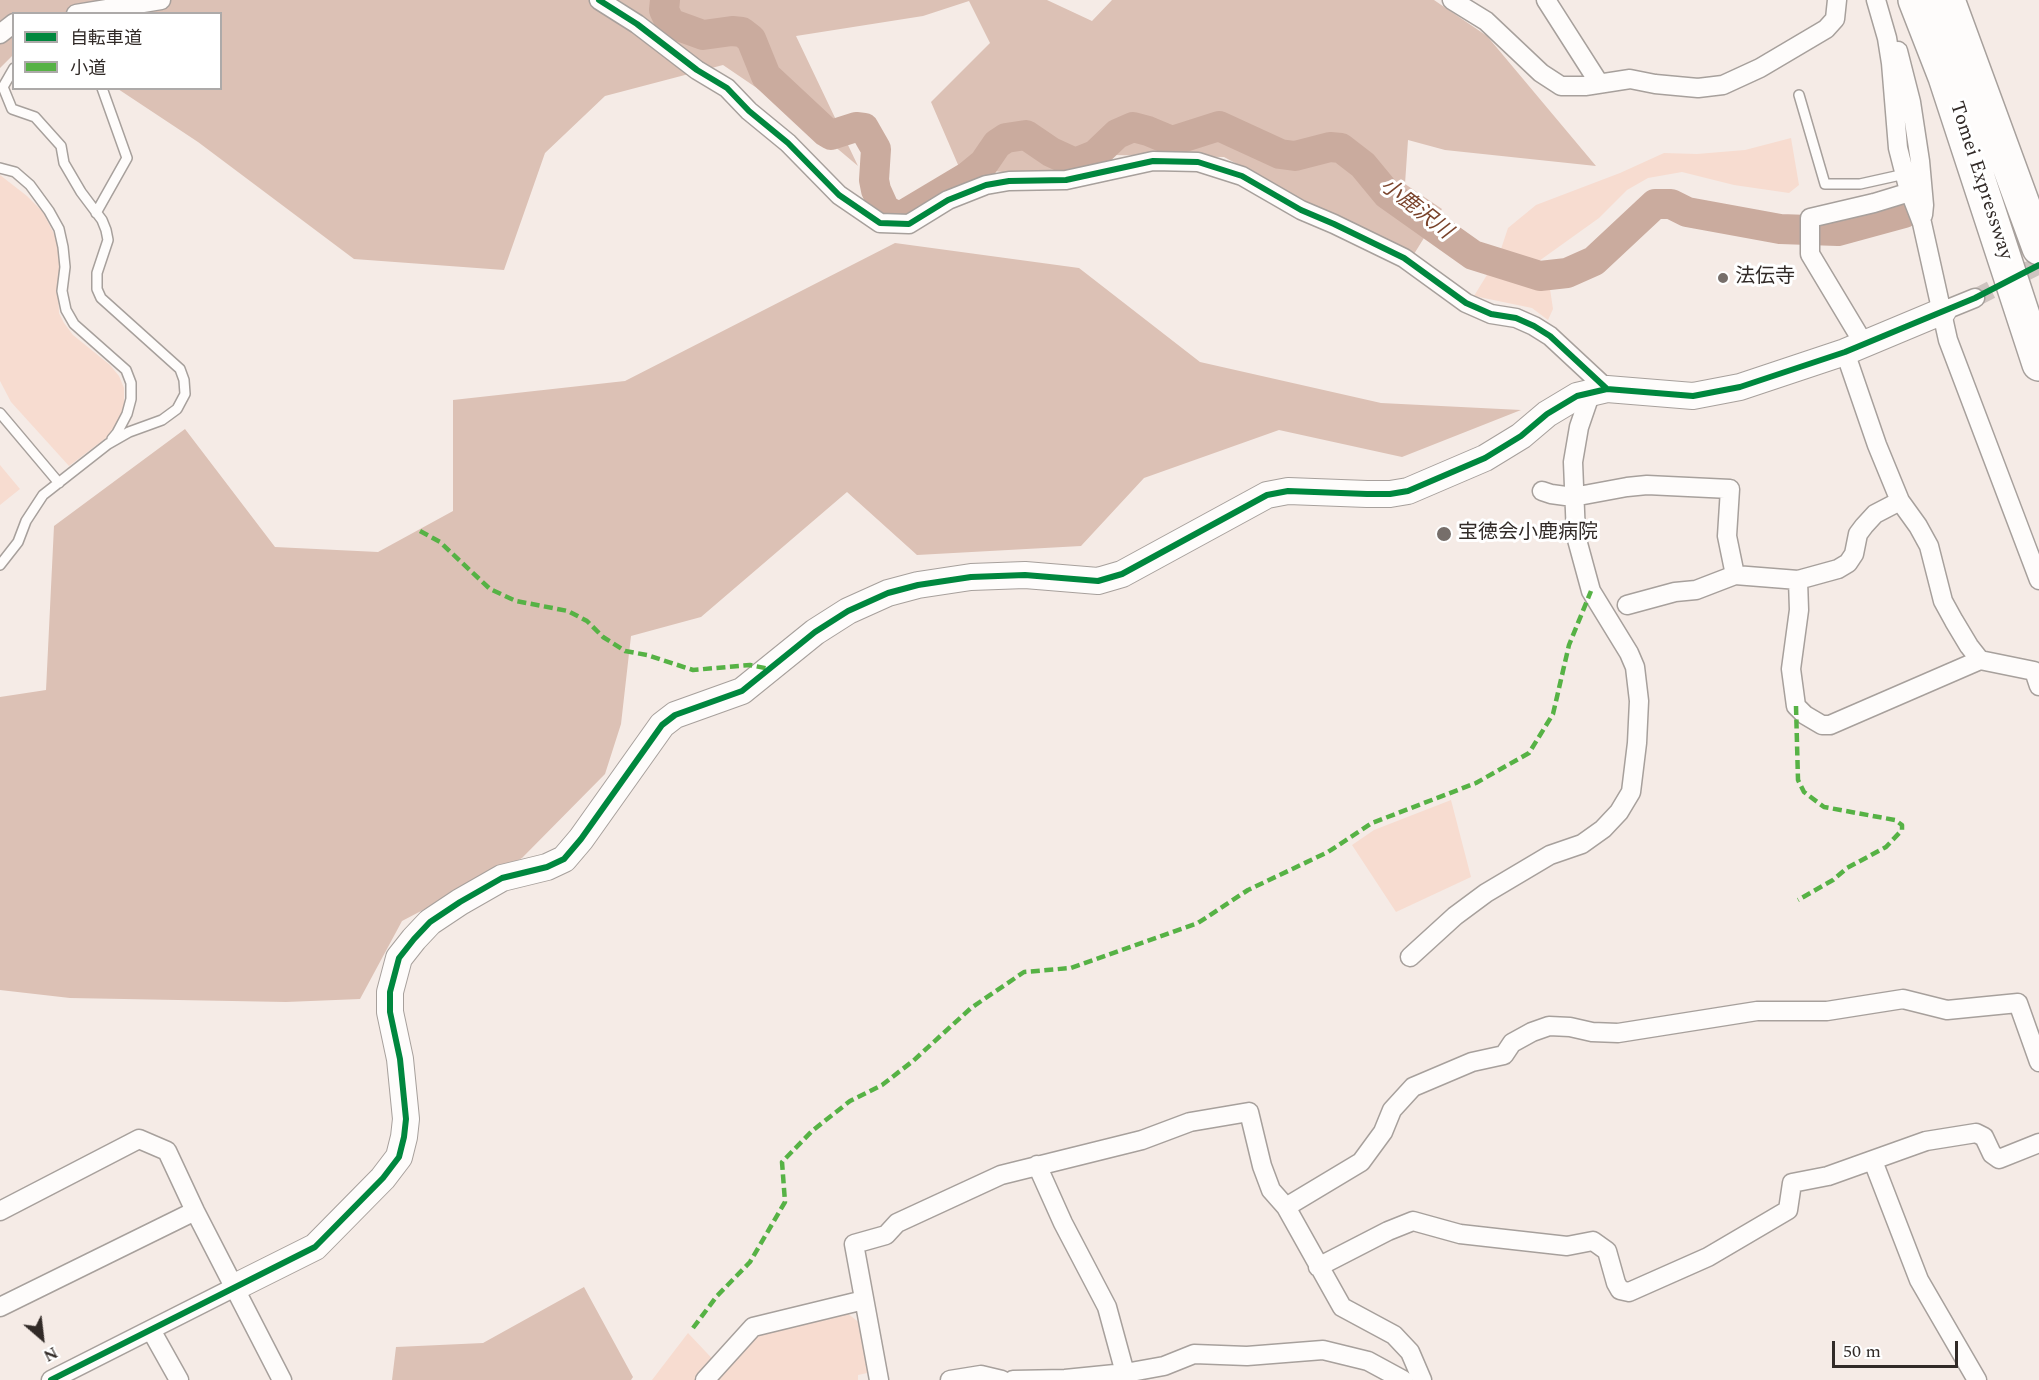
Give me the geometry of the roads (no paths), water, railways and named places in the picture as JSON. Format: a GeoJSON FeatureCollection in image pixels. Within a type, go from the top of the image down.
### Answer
{"type":"FeatureCollection","features":[{"type":"Feature","properties":{"kind":"highway","name":"Tomei Expressway"},"geometry":{"type":"LineString","coordinates":[[1915,0],[1946,77],[2039,364]]}},
{"type":"Feature","properties":{"kind":"highway","name":"Tomei Expressway"},"geometry":{"type":"LineString","coordinates":[[1948,0],[2039,248]]}},
{"type":"Feature","properties":{"kind":"street"},"geometry":{"type":"LineString","coordinates":[[88,12],[160,0]]}},
{"type":"Feature","properties":{"kind":"street"},"geometry":{"type":"LineString","coordinates":[[599,0],[638,24],[698,70],[727,88],[749,111],[788,143],[838,195],[880,223],[909,224],[948,200],[986,185],[1009,181],[1066,180],[1153,161],[1198,162],[1242,176],[1301,210],[1404,258],[1466,303],[1491,314],[1516,318],[1534,326],[1550,336],[1599,390]]}},
{"type":"Feature","properties":{"kind":"street"},"geometry":{"type":"LineString","coordinates":[[1452,0],[1486,21],[1541,74],[1562,86],[1585,86],[1630,79],[1698,88],[1723,86],[1760,68],[1826,29],[1835,19],[1837,0]]}},
{"type":"Feature","properties":{"kind":"street"},"geometry":{"type":"LineString","coordinates":[[1546,0],[1599,83]]}},
{"type":"Feature","properties":{"kind":"street"},"geometry":{"type":"LineString","coordinates":[[1876,0],[1892,63],[1898,148],[1910,192],[1922,223],[1948,340],[2039,580]]}},
{"type":"Feature","properties":{"kind":"street"},"geometry":{"type":"LineString","coordinates":[[1881,0],[1902,64],[1911,102],[1920,161],[1924,205],[1922,223]]}},
{"type":"Feature","properties":{"kind":"street"},"geometry":{"type":"LineString","coordinates":[[0,34],[12,25]]}},
{"type":"Feature","properties":{"kind":"street"},"geometry":{"type":"LineString","coordinates":[[1910,192],[1810,218],[1810,254],[1855,348],[1878,445],[1900,501],[1929,546],[1943,601],[1969,646],[1980,660]]}},
{"type":"Feature","properties":{"kind":"street"},"geometry":{"type":"LineString","coordinates":[[51,1380],[315,1247],[383,1178],[399,1157],[406,1119],[400,1059],[390,1012],[390,992],[399,957],[430,922],[460,902],[502,878],[547,867],[564,859],[581,839],[662,725],[675,715],[742,691],[815,632],[848,611],[888,593],[918,585],[971,577],[1025,575],[1098,581],[1122,574],[1258,499],[1277,492],[1378,494],[1408,491],[1485,458],[1521,436],[1565,402],[1599,390],[1693,396],[1715,393],[1770,378],[1855,348],[1975,298]]}},
{"type":"Feature","properties":{"kind":"street"},"geometry":{"type":"LineString","coordinates":[[1410,957],[1455,915],[1486,893],[1550,855],[1582,844],[1603,829],[1619,812],[1631,792],[1639,701],[1635,667],[1629,653],[1591,591],[1576,536],[1573,462],[1578,428],[1599,390]]}},
{"type":"Feature","properties":{"kind":"street"},"geometry":{"type":"LineString","coordinates":[[1542,491],[1573,497],[1647,485],[1730,489],[1727,536],[1735,575]]}},
{"type":"Feature","properties":{"kind":"street"},"geometry":{"type":"LineString","coordinates":[[1627,605],[1675,592],[1696,590],[1735,575],[1798,580],[1839,569],[1848,563],[1854,554],[1858,534],[1864,526],[1875,514],[1900,501]]}},
{"type":"Feature","properties":{"kind":"street"},"geometry":{"type":"LineString","coordinates":[[1798,580],[1799,610],[1791,669],[1796,706],[1805,715],[1822,725],[1830,725],[1980,660],[2034,671],[2039,686]]}},
{"type":"Feature","properties":{"kind":"street"},"geometry":{"type":"LineString","coordinates":[[1286,1207],[1361,1162],[1383,1132],[1392,1110],[1413,1087],[1472,1062],[1504,1055],[1512,1043],[1549,1026],[1618,1033],[1757,1011],[1827,1011],[1904,999],[1947,1010],[2018,1003],[2039,1062]]}},
{"type":"Feature","properties":{"kind":"street"},"geometry":{"type":"LineString","coordinates":[[879,1380],[854,1244],[886,1235],[897,1223],[1001,1175],[1142,1140],[1190,1122],[1249,1112],[1262,1166],[1271,1190],[1286,1207],[1342,1307],[1394,1335],[1410,1352],[1422,1380]]}},
{"type":"Feature","properties":{"kind":"street"},"geometry":{"type":"LineString","coordinates":[[1318,1267],[1388,1231],[1413,1221],[1460,1234],[1556,1245],[1567,1246],[1593,1241],[1607,1251],[1620,1290],[1629,1292],[1708,1257],[1788,1210],[1792,1183],[1828,1176],[1926,1141],[1976,1133],[1984,1137],[1992,1155],[1999,1159],[2039,1143]]}},
{"type":"Feature","properties":{"kind":"street"},"geometry":{"type":"LineString","coordinates":[[0,1211],[139,1139],[167,1151],[282,1380]]}},
{"type":"Feature","properties":{"kind":"street"},"geometry":{"type":"LineString","coordinates":[[1873,1161],[1919,1280],[1977,1380]]}},
{"type":"Feature","properties":{"kind":"street"},"geometry":{"type":"LineString","coordinates":[[1037,1165],[1063,1223],[1107,1307],[1125,1373]]}},
{"type":"Feature","properties":{"kind":"street"},"geometry":{"type":"LineString","coordinates":[[0,1307],[195,1210]]}},
{"type":"Feature","properties":{"kind":"street"},"geometry":{"type":"LineString","coordinates":[[705,1380],[753,1328],[864,1300]]}},
{"type":"Feature","properties":{"kind":"street"},"geometry":{"type":"LineString","coordinates":[[151,1330],[178,1380]]}},
{"type":"Feature","properties":{"kind":"street"},"geometry":{"type":"LineString","coordinates":[[1013,1380],[1065,1380],[1125,1373],[1164,1366],[1194,1354],[1246,1356],[1323,1350],[1368,1361],[1403,1380]]}},
{"type":"Feature","properties":{"kind":"street"},"geometry":{"type":"LineString","coordinates":[[950,1380],[981,1375],[1002,1380]]}},
{"type":"Feature","properties":{"kind":"lane"},"geometry":{"type":"LineString","coordinates":[[0,566],[18,543],[26,521],[43,495],[108,444],[129,432],[162,420],[177,409],[184,394],[184,380],[180,369],[101,298],[97,289],[97,273],[108,240],[102,220],[81,192],[64,163],[61,146],[35,117],[12,109],[3,87],[12,71]]}},
{"type":"Feature","properties":{"kind":"lane"},"geometry":{"type":"LineString","coordinates":[[96,213],[127,158],[103,90]]}},
{"type":"Feature","properties":{"kind":"lane"},"geometry":{"type":"LineString","coordinates":[[1799,95],[1825,184],[1860,184],[1905,174]]}},
{"type":"Feature","properties":{"kind":"lane"},"geometry":{"type":"LineString","coordinates":[[0,168],[15,172],[30,185],[59,229],[65,267],[62,291],[66,310],[74,324],[126,370],[131,383],[131,399],[127,414],[108,444]]}},
{"type":"Feature","properties":{"kind":"lane"},"geometry":{"type":"LineString","coordinates":[[0,413],[59,483]]}},
{"type":"Feature","properties":{"kind":"waterway","name":"小鹿沢川"},"geometry":{"type":"LineString","coordinates":[[665,0],[664,10],[670,23],[703,35],[732,31],[742,32],[751,39],[766,76],[826,132],[831,135],[856,127],[864,128],[876,149],[874,180],[876,190],[885,210],[900,217],[967,177],[984,163],[997,144],[1006,138],[1026,135],[1051,152],[1075,163],[1095,155],[1117,134],[1133,127],[1172,141],[1219,126],[1280,154],[1295,156],[1330,147],[1341,148],[1363,165],[1387,194],[1473,255],[1540,276],[1567,273],[1594,261],[1655,204],[1671,204],[1687,212],[1780,229],[1838,231],[1904,213]]}},
{"type":"Feature","properties":{"kind":"tunnel"},"geometry":{"type":"LineString","coordinates":[[1975,298],[2039,265]]}},
{"type":"Feature","properties":{"kind":"place","name":"法伝寺"},"geometry":{"type":"Point","coordinates":[1723,278]}},
{"type":"Feature","properties":{"kind":"place","name":"宝徳会小鹿病院"},"geometry":{"type":"Point","coordinates":[1444,534]}}]}
